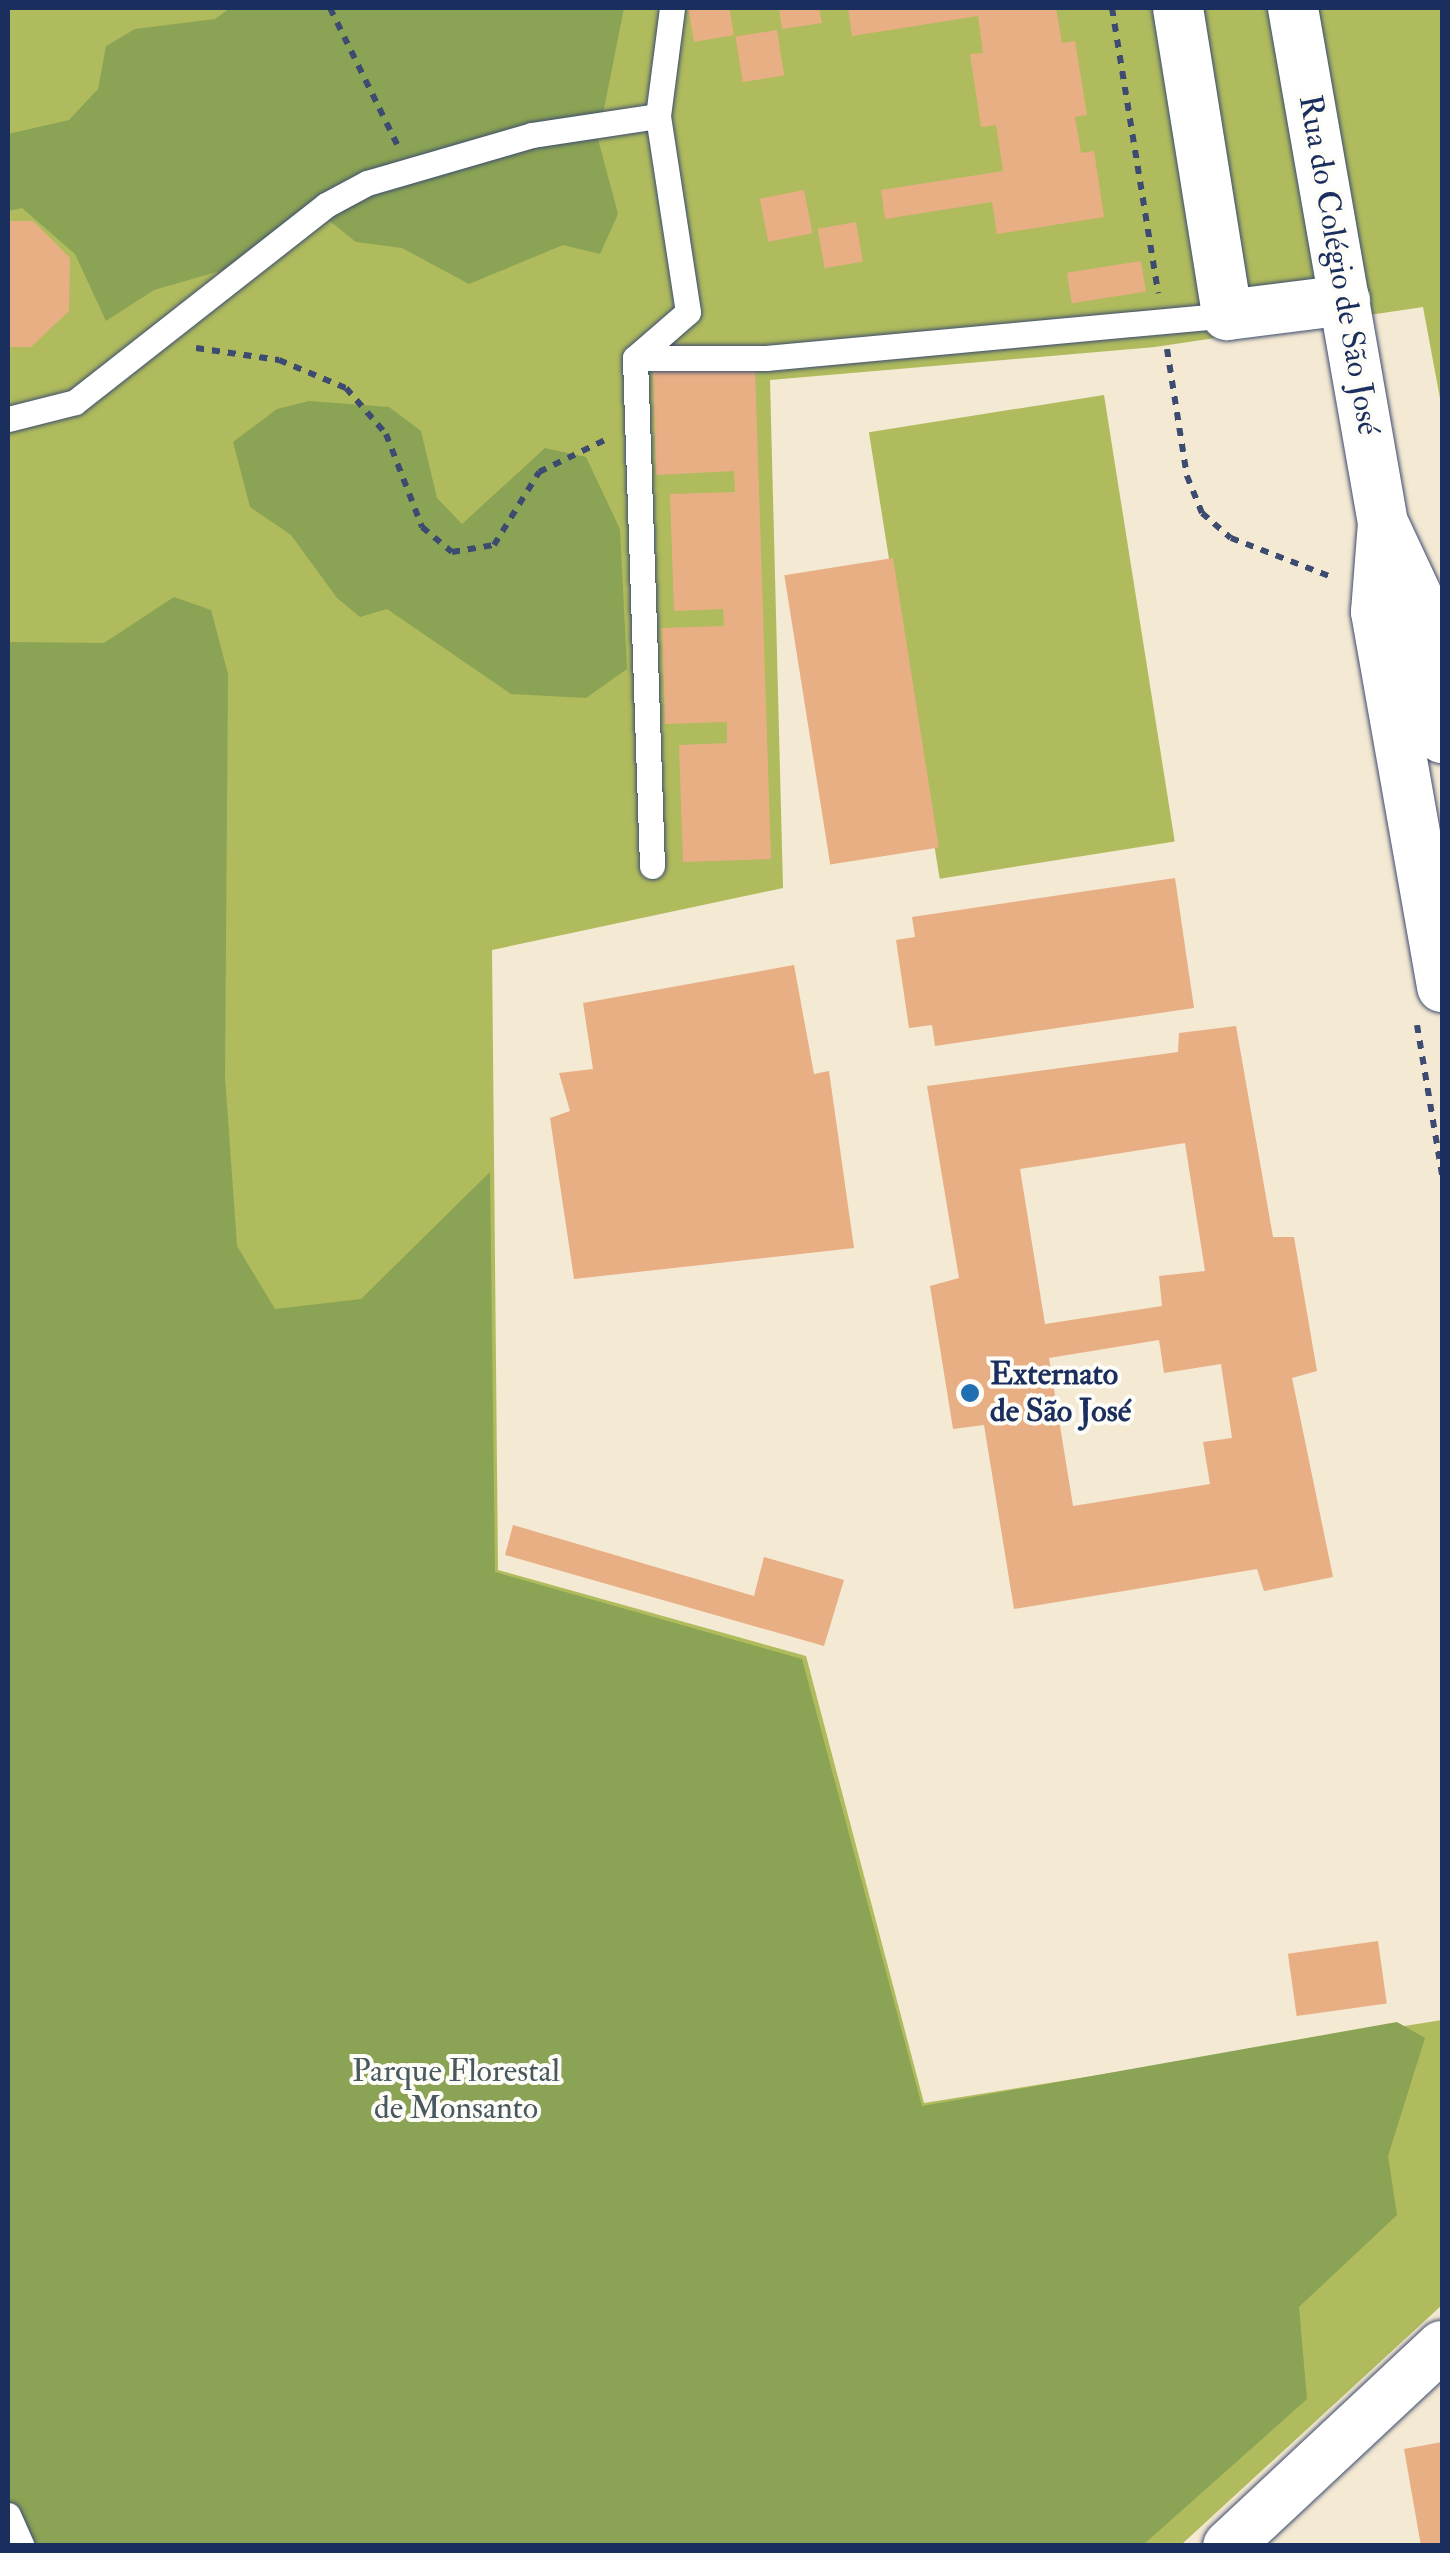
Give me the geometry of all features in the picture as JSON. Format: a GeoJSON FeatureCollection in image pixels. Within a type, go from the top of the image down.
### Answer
{"type":"FeatureCollection","features":[{"type":"Feature","properties":{"kind":"street"},"geometry":{"type":"LineString","coordinates":[[1178,8],[1227,315],[1345,300]]}},
{"type":"Feature","properties":{"kind":"street","name":"Rua do Colégio de São José"},"geometry":{"type":"LineString","coordinates":[[1294,8],[1383,523],[1376,612],[1429,1002]]}},
{"type":"Feature","properties":{"kind":"street","name":"Rua do Colégio de São José"},"geometry":{"type":"LineString","coordinates":[[1383,523],[1419,600],[1442,738]]}},
{"type":"Feature","properties":{"kind":"street"},"geometry":{"type":"LineString","coordinates":[[1228,2546],[1442,2346]]}},
{"type":"Feature","properties":{"kind":"lane"},"geometry":{"type":"LineString","coordinates":[[635,358],[688,312],[658,116],[672,8]]}},
{"type":"Feature","properties":{"kind":"lane"},"geometry":{"type":"LineString","coordinates":[[8,419],[75,402],[326,204],[411,172],[532,135],[658,116]]}},
{"type":"Feature","properties":{"kind":"lane"},"geometry":{"type":"LineString","coordinates":[[635,358],[766,358],[1227,315]]}},
{"type":"Feature","properties":{"kind":"lane"},"geometry":{"type":"LineString","coordinates":[[635,358],[652,866]]}},
{"type":"Feature","properties":{"kind":"lane"},"geometry":{"type":"LineString","coordinates":[[8,2515],[22,2546]]}},
{"type":"Feature","properties":{"kind":"path"},"geometry":{"type":"LineString","coordinates":[[330,8],[411,172]]}},
{"type":"Feature","properties":{"kind":"path"},"geometry":{"type":"LineString","coordinates":[[1112,8],[1187,476],[1202,512],[1230,538],[1343,585]]}},
{"type":"Feature","properties":{"kind":"path"},"geometry":{"type":"LineString","coordinates":[[150,344],[279,360],[346,388],[386,434],[422,527],[452,552],[494,544],[539,472],[563,454],[640,435]]}},
{"type":"Feature","properties":{"kind":"path"},"geometry":{"type":"LineString","coordinates":[[1429,1002],[1442,1175]]}},
{"type":"Feature","properties":{"kind":"green space","name":"Parque Florestal de Monsanto"},"geometry":{"type":"Polygon","coordinates":[[[8,8],[1442,8],[1442,409],[1423,307],[1155,347],[770,380],[783,888],[492,950],[498,1570],[806,1656],[924,2103],[1442,2020],[1442,2305],[1181,2545],[8,2546],[8,8]]]}},
{"type":"Feature","properties":{"kind":"green space"},"geometry":{"type":"Polygon","coordinates":[[[230,8],[624,8],[598,139],[618,214],[600,254],[563,245],[469,284],[402,248],[356,242],[327,219],[268,257],[154,290],[106,321],[75,254],[22,208],[8,211],[8,134],[69,120],[98,89],[106,46],[135,29],[215,19],[230,8]]]}},
{"type":"Feature","properties":{"kind":"green space"},"geometry":{"type":"Polygon","coordinates":[[[1104,395],[1175,841],[940,879],[869,432],[1104,395]]]}},
{"type":"Feature","properties":{"kind":"green space"},"geometry":{"type":"Polygon","coordinates":[[[309,401],[389,407],[421,431],[437,498],[462,524],[545,448],[586,457],[620,529],[627,669],[586,698],[511,694],[387,609],[360,617],[337,598],[291,535],[250,507],[233,442],[277,409],[309,401]]]}},
{"type":"Feature","properties":{"kind":"green space"},"geometry":{"type":"Polygon","coordinates":[[[174,597],[211,610],[228,674],[225,1077],[237,1246],[275,1309],[361,1299],[490,1172],[495,1572],[802,1659],[922,2106],[1397,2022],[1425,2038],[1388,2156],[1397,2215],[1299,2307],[1307,2399],[1143,2545],[8,2546],[8,642],[104,643],[174,597]]]}},
{"type":"Feature","properties":{"kind":"building"},"geometry":{"type":"Polygon","coordinates":[[[688,8],[729,8],[734,35],[694,42],[688,8]]]}},
{"type":"Feature","properties":{"kind":"building"},"geometry":{"type":"Polygon","coordinates":[[[779,8],[819,8],[822,23],[782,29],[779,8]]]}},
{"type":"Feature","properties":{"kind":"building"},"geometry":{"type":"Polygon","coordinates":[[[848,8],[1056,8],[1062,43],[1075,41],[1087,115],[1075,117],[1081,153],[1094,151],[1104,217],[997,234],[992,202],[885,219],[881,190],[1003,171],[996,125],[981,127],[970,54],[983,53],[978,16],[852,36],[848,8]]]}},
{"type":"Feature","properties":{"kind":"building"},"geometry":{"type":"Polygon","coordinates":[[[777,30],[784,75],[743,82],[736,37],[777,30]]]}},
{"type":"Feature","properties":{"kind":"building"},"geometry":{"type":"Polygon","coordinates":[[[804,190],[812,233],[768,242],[760,199],[804,190]]]}},
{"type":"Feature","properties":{"kind":"building"},"geometry":{"type":"Polygon","coordinates":[[[8,221],[33,221],[70,258],[69,311],[31,347],[8,347],[8,221]]]}},
{"type":"Feature","properties":{"kind":"building"},"geometry":{"type":"Polygon","coordinates":[[[856,222],[863,261],[825,268],[818,229],[856,222]]]}},
{"type":"Feature","properties":{"kind":"building"},"geometry":{"type":"Polygon","coordinates":[[[1141,261],[1146,292],[1072,303],[1067,273],[1141,261]]]}},
{"type":"Feature","properties":{"kind":"building"},"geometry":{"type":"Polygon","coordinates":[[[755,367],[771,859],[683,862],[679,745],[727,743],[727,722],[665,724],[662,628],[724,626],[723,609],[674,611],[670,494],[735,492],[734,471],[656,475],[653,370],[755,367]]]}},
{"type":"Feature","properties":{"kind":"building"},"geometry":{"type":"Polygon","coordinates":[[[893,558],[939,847],[830,865],[784,575],[893,558]]]}},
{"type":"Feature","properties":{"kind":"building"},"geometry":{"type":"Polygon","coordinates":[[[1175,878],[1194,1008],[935,1046],[932,1025],[909,1028],[896,940],[915,937],[912,917],[1175,878]]]}},
{"type":"Feature","properties":{"kind":"building"},"geometry":{"type":"Polygon","coordinates":[[[794,965],[814,1074],[829,1071],[854,1248],[574,1279],[550,1118],[570,1111],[559,1073],[593,1069],[583,1003],[794,965]]]}},
{"type":"Feature","properties":{"kind":"building"},"geometry":{"type":"Polygon","coordinates":[[[1236,1026],[1273,1237],[1294,1237],[1317,1371],[1292,1378],[1333,1577],[1264,1591],[1257,1569],[1014,1609],[984,1425],[953,1429],[930,1286],[959,1278],[927,1086],[1178,1052],[1179,1033],[1236,1026]],[[1185,1143],[1020,1169],[1045,1324],[1162,1306],[1159,1276],[1205,1271],[1185,1143]],[[1159,1340],[1049,1358],[1073,1506],[1210,1484],[1203,1442],[1232,1438],[1221,1364],[1164,1373],[1159,1340]]]}},
{"type":"Feature","properties":{"kind":"building"},"geometry":{"type":"Polygon","coordinates":[[[513,1525],[754,1596],[764,1557],[844,1580],[824,1646],[505,1555],[513,1525]]]}},
{"type":"Feature","properties":{"kind":"building"},"geometry":{"type":"Polygon","coordinates":[[[1378,1941],[1387,2003],[1297,2016],[1288,1954],[1378,1941]]]}},
{"type":"Feature","properties":{"kind":"building"},"geometry":{"type":"Polygon","coordinates":[[[1442,2442],[1442,2546],[1421,2546],[1404,2449],[1442,2442]]]}},
{"type":"Feature","properties":{"kind":"place","name":"Externato de São José"},"geometry":{"type":"Point","coordinates":[970,1393]}}]}
